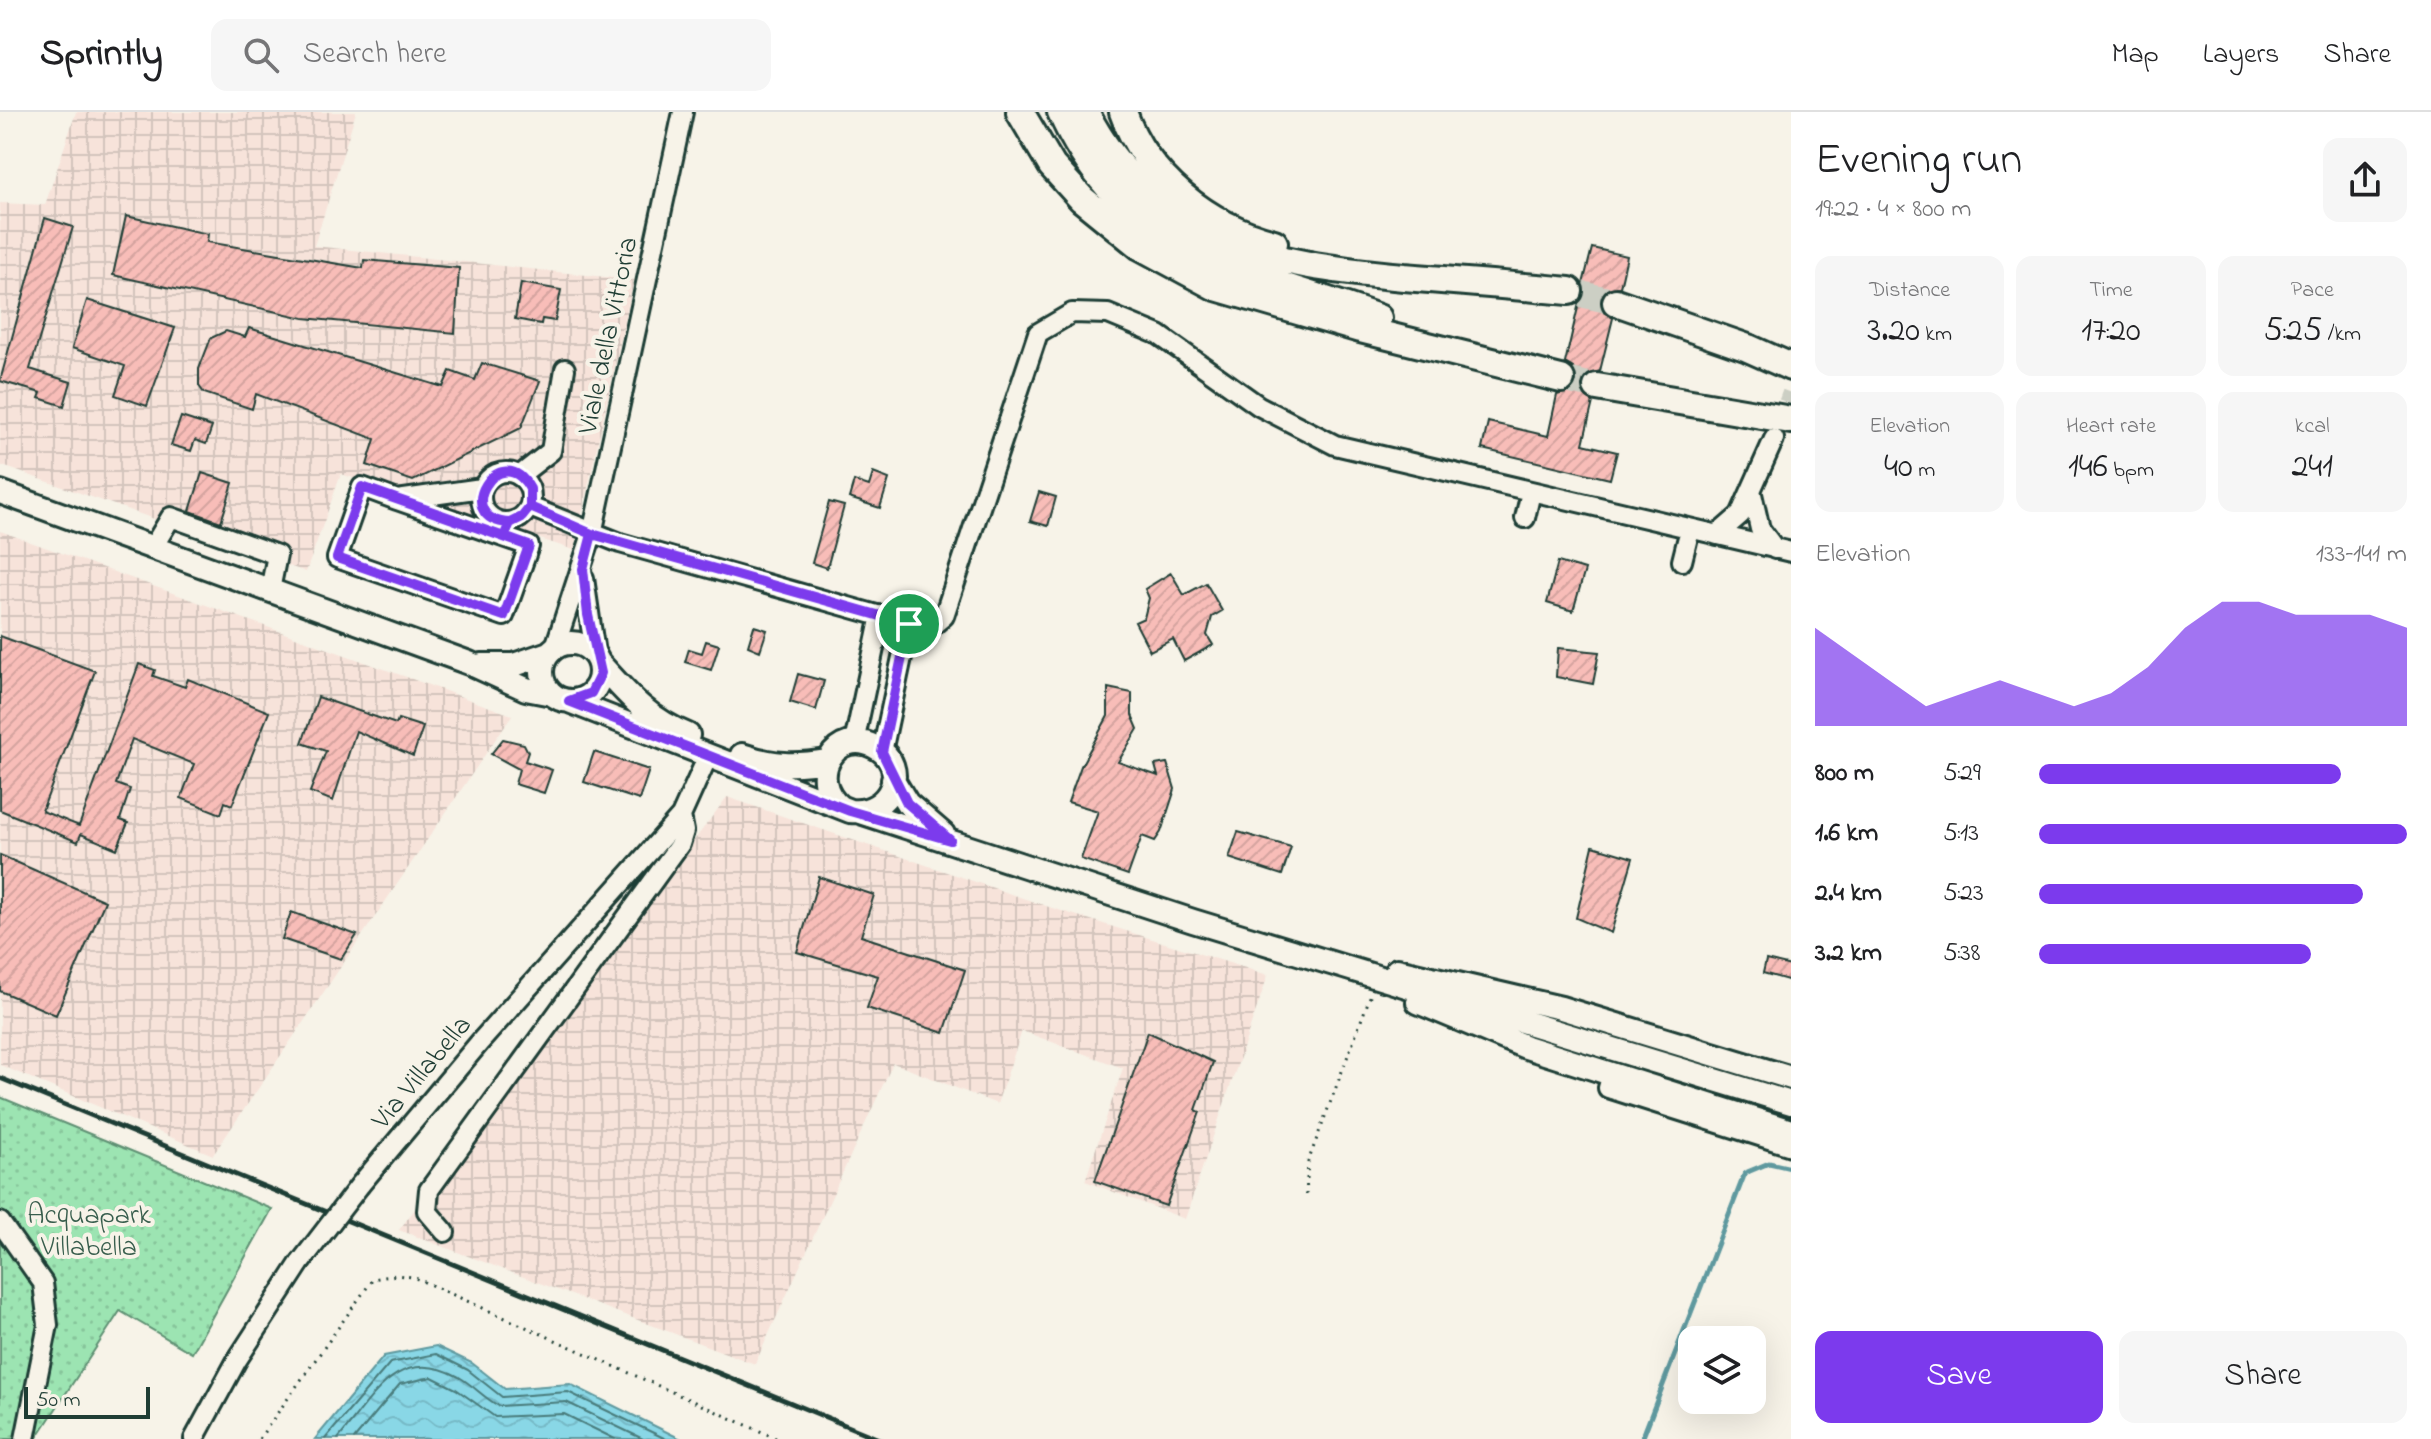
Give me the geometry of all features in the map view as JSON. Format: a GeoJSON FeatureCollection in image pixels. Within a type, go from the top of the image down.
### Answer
{"type":"FeatureCollection","features":[{"type":"Feature","properties":{"kind":"highway"},"geometry":{"type":"LineString","coordinates":[[1020,112],[1052,166],[1082,199],[1163,260],[1216,287],[1561,379]]}},
{"type":"Feature","properties":{"kind":"highway"},"geometry":{"type":"LineString","coordinates":[[1061,112],[1105,182],[1151,226],[1182,247],[1211,261],[1333,301],[1501,364]]}},
{"type":"Feature","properties":{"kind":"highway"},"geometry":{"type":"LineString","coordinates":[[1085,112],[1103,144],[1134,184],[1170,215],[1204,236],[1242,251],[1300,265],[1575,293],[1295,248],[1258,239],[1188,202],[1160,177],[1123,112]]}},
{"type":"Feature","properties":{"kind":"highway"},"geometry":{"type":"LineString","coordinates":[[1616,302],[1748,348],[1791,367]]}},
{"type":"Feature","properties":{"kind":"highway"},"geometry":{"type":"LineString","coordinates":[[1597,387],[1782,430]]}},
{"type":"Feature","properties":{"kind":"main road"},"geometry":{"type":"LineString","coordinates":[[0,492],[469,663],[526,689],[560,697],[850,810],[1333,964],[1791,1103]]}},
{"type":"Feature","properties":{"kind":"main road"},"geometry":{"type":"LineString","coordinates":[[469,663],[514,665],[552,650],[581,644],[631,701],[669,728],[765,763],[792,767],[827,761]]}},
{"type":"Feature","properties":{"kind":"main road"},"geometry":{"type":"LineString","coordinates":[[552,650],[543,678],[560,697],[584,698],[596,687],[597,659]]}},
{"type":"Feature","properties":{"kind":"main road"},"geometry":{"type":"LineString","coordinates":[[854,743],[874,746],[882,752],[893,769],[893,780],[886,799],[870,811],[850,810],[827,792],[824,771],[827,761],[843,746],[854,743]]}},
{"type":"Feature","properties":{"kind":"main road"},"geometry":{"type":"LineString","coordinates":[[893,780],[907,803],[950,840]]}},
{"type":"Feature","properties":{"kind":"main road"},"geometry":{"type":"LineString","coordinates":[[1333,964],[1526,1047],[1791,1131]]}},
{"type":"Feature","properties":{"kind":"main road"},"geometry":{"type":"LineString","coordinates":[[1333,964],[1394,969],[1561,1008],[1791,1078]]}},
{"type":"Feature","properties":{"kind":"street","name":"Viale della Vittoria"},"geometry":{"type":"LineString","coordinates":[[552,650],[583,569],[592,534],[683,112]]}},
{"type":"Feature","properties":{"kind":"street"},"geometry":{"type":"LineString","coordinates":[[530,507],[592,534],[909,624],[932,626],[944,616],[1038,333],[1072,313],[1108,314],[1159,335],[1259,406],[1335,445],[1783,550]]}},
{"type":"Feature","properties":{"kind":"street"},"geometry":{"type":"LineString","coordinates":[[519,476],[551,451],[565,369]]}},
{"type":"Feature","properties":{"kind":"street"},"geometry":{"type":"LineString","coordinates":[[1717,535],[1740,515],[1782,430]]}},
{"type":"Feature","properties":{"kind":"street"},"geometry":{"type":"LineString","coordinates":[[507,530],[397,500],[362,487],[337,558],[504,616],[529,546],[507,530],[486,513],[480,497],[482,488],[494,475],[511,472],[530,489],[530,507],[507,530]]}},
{"type":"Feature","properties":{"kind":"street"},"geometry":{"type":"LineString","coordinates":[[397,500],[482,488]]}},
{"type":"Feature","properties":{"kind":"street"},"geometry":{"type":"LineString","coordinates":[[1525,518],[1531,492]]}},
{"type":"Feature","properties":{"kind":"street"},"geometry":{"type":"LineString","coordinates":[[1752,494],[1760,529],[1783,550]]}},
{"type":"Feature","properties":{"kind":"street"},"geometry":{"type":"LineString","coordinates":[[153,547],[171,517],[277,555],[270,590]]}},
{"type":"Feature","properties":{"kind":"street"},"geometry":{"type":"LineString","coordinates":[[1682,561],[1690,529]]}},
{"type":"Feature","properties":{"kind":"street","name":"Viale della Vittoria"},"geometry":{"type":"LineString","coordinates":[[583,569],[597,659]]}},
{"type":"Feature","properties":{"kind":"street"},"geometry":{"type":"LineString","coordinates":[[854,743],[881,615]]}},
{"type":"Feature","properties":{"kind":"street"},"geometry":{"type":"LineString","coordinates":[[882,752],[909,624]]}},
{"type":"Feature","properties":{"kind":"street","name":"Via Villabella"},"geometry":{"type":"LineString","coordinates":[[194,1439],[237,1360],[300,1263],[360,1185],[480,1042],[681,816],[708,756]]}},
{"type":"Feature","properties":{"kind":"street"},"geometry":{"type":"LineString","coordinates":[[445,1232],[427,1211],[429,1190],[680,844],[684,831],[681,816]]}},
{"type":"Feature","properties":{"kind":"street"},"geometry":{"type":"LineString","coordinates":[[1612,1074],[1608,1088],[1791,1146]]}},
{"type":"Feature","properties":{"kind":"street"},"geometry":{"type":"LineString","coordinates":[[0,1222],[43,1283],[48,1325],[25,1439]]}},
{"type":"Feature","properties":{"kind":"path"},"geometry":{"type":"LineString","coordinates":[[1306,1195],[1308,1162],[1375,983]]}},
{"type":"Feature","properties":{"kind":"path"},"geometry":{"type":"LineString","coordinates":[[259,1439],[373,1279],[396,1275],[413,1277],[778,1439]]}},
{"type":"Feature","properties":{"kind":"shaded area"},"geometry":{"type":"Polygon","coordinates":[[[76,112],[356,112],[314,246],[634,280],[574,550],[341,474],[306,572],[0,465],[0,203],[45,205],[76,112]]]}},
{"type":"Feature","properties":{"kind":"shaded area"},"geometry":{"type":"Polygon","coordinates":[[[0,531],[512,715],[213,1155],[0,1065],[0,531]]]}},
{"type":"Feature","properties":{"kind":"shaded area"},"geometry":{"type":"Polygon","coordinates":[[[727,797],[1049,907],[1268,975],[1185,1219],[1085,1181],[1123,1068],[1022,1031],[997,1104],[893,1063],[755,1364],[399,1230],[727,797]]]}},
{"type":"Feature","properties":{"kind":"green space","name":"Acquapark Villabella"},"geometry":{"type":"Polygon","coordinates":[[[0,1097],[272,1209],[192,1353],[120,1311],[36,1439],[0,1439],[0,1097]]]}},
{"type":"Feature","properties":{"kind":"water"},"geometry":{"type":"Polygon","coordinates":[[[436,1346],[472,1363],[505,1389],[570,1384],[681,1439],[315,1439],[384,1356],[436,1346]]]}},
{"type":"Feature","properties":{"kind":"building"},"geometry":{"type":"Polygon","coordinates":[[[126,216],[208,234],[207,242],[363,268],[364,260],[459,268],[455,333],[304,318],[113,275],[126,216]]]}},
{"type":"Feature","properties":{"kind":"building"},"geometry":{"type":"Polygon","coordinates":[[[45,218],[73,227],[30,369],[71,382],[64,406],[39,398],[41,393],[0,381],[45,218]]]}},
{"type":"Feature","properties":{"kind":"building"},"geometry":{"type":"Polygon","coordinates":[[[1592,248],[1627,256],[1620,287],[1606,289],[1601,298],[1603,312],[1613,318],[1600,371],[1585,376],[1581,385],[1582,393],[1593,402],[1583,444],[1617,452],[1610,479],[1482,449],[1488,422],[1548,436],[1557,395],[1572,391],[1577,382],[1573,368],[1565,363],[1579,303],[1585,293],[1583,284],[1592,248]]]}},
{"type":"Feature","properties":{"kind":"building"},"geometry":{"type":"Polygon","coordinates":[[[521,283],[561,290],[555,321],[542,319],[541,324],[515,319],[521,283]]]}},
{"type":"Feature","properties":{"kind":"building"},"geometry":{"type":"Polygon","coordinates":[[[87,300],[175,328],[147,406],[115,395],[125,366],[72,348],[87,300]]]}},
{"type":"Feature","properties":{"kind":"building"},"geometry":{"type":"Polygon","coordinates":[[[249,328],[443,387],[450,371],[475,380],[482,363],[540,381],[521,428],[413,481],[367,465],[375,439],[256,394],[252,409],[204,393],[199,386],[199,369],[211,338],[226,331],[245,337],[249,328]]]}},
{"type":"Feature","properties":{"kind":"building"},"geometry":{"type":"Polygon","coordinates":[[[181,417],[212,427],[206,444],[195,440],[191,451],[171,445],[181,417]]]}},
{"type":"Feature","properties":{"kind":"building"},"geometry":{"type":"Polygon","coordinates":[[[202,473],[233,483],[221,522],[190,511],[202,473]]]}},
{"type":"Feature","properties":{"kind":"building"},"geometry":{"type":"Polygon","coordinates":[[[873,473],[889,479],[880,508],[849,498],[854,481],[869,486],[873,473]]]}},
{"type":"Feature","properties":{"kind":"building"},"geometry":{"type":"Polygon","coordinates":[[[1039,492],[1056,497],[1048,526],[1030,521],[1039,492]]]}},
{"type":"Feature","properties":{"kind":"building"},"geometry":{"type":"Polygon","coordinates":[[[829,502],[844,506],[827,568],[812,563],[829,502]]]}},
{"type":"Feature","properties":{"kind":"building"},"geometry":{"type":"Polygon","coordinates":[[[1558,562],[1585,570],[1573,611],[1547,603],[1558,562]]]}},
{"type":"Feature","properties":{"kind":"building"},"geometry":{"type":"Polygon","coordinates":[[[1171,573],[1184,595],[1206,583],[1222,611],[1212,617],[1207,635],[1213,645],[1184,661],[1173,639],[1150,651],[1135,622],[1144,618],[1149,598],[1145,589],[1171,573]]]}},
{"type":"Feature","properties":{"kind":"building"},"geometry":{"type":"Polygon","coordinates":[[[754,626],[767,630],[760,651],[748,646],[754,626]]]}},
{"type":"Feature","properties":{"kind":"building"},"geometry":{"type":"Polygon","coordinates":[[[0,636],[95,671],[42,811],[79,826],[139,664],[155,670],[153,676],[185,687],[188,679],[269,712],[232,805],[225,802],[221,814],[181,798],[194,764],[132,739],[116,784],[130,789],[120,820],[128,823],[117,849],[81,834],[78,842],[0,810],[0,636]]]}},
{"type":"Feature","properties":{"kind":"building"},"geometry":{"type":"Polygon","coordinates":[[[706,641],[719,645],[711,670],[685,662],[689,649],[702,653],[706,641]]]}},
{"type":"Feature","properties":{"kind":"building"},"geometry":{"type":"Polygon","coordinates":[[[1558,648],[1599,652],[1593,684],[1556,677],[1558,648]]]}},
{"type":"Feature","properties":{"kind":"building"},"geometry":{"type":"Polygon","coordinates":[[[798,674],[824,681],[816,710],[790,702],[798,674]]]}},
{"type":"Feature","properties":{"kind":"building"},"geometry":{"type":"Polygon","coordinates":[[[1108,688],[1132,693],[1132,715],[1138,729],[1118,762],[1158,776],[1155,765],[1167,763],[1175,789],[1161,832],[1155,841],[1142,836],[1128,875],[1081,859],[1098,811],[1068,802],[1081,766],[1108,716],[1108,688]]]}},
{"type":"Feature","properties":{"kind":"building"},"geometry":{"type":"Polygon","coordinates":[[[318,697],[396,724],[398,719],[423,727],[413,756],[356,731],[333,801],[310,792],[326,751],[302,743],[318,697]]]}},
{"type":"Feature","properties":{"kind":"building"},"geometry":{"type":"Polygon","coordinates":[[[503,739],[524,744],[528,752],[525,761],[552,770],[544,793],[515,784],[519,769],[491,754],[503,739]]]}},
{"type":"Feature","properties":{"kind":"building"},"geometry":{"type":"Polygon","coordinates":[[[594,752],[649,770],[639,800],[584,782],[594,752]]]}},
{"type":"Feature","properties":{"kind":"building"},"geometry":{"type":"Polygon","coordinates":[[[1238,832],[1291,847],[1282,875],[1229,858],[1238,832]]]}},
{"type":"Feature","properties":{"kind":"building"},"geometry":{"type":"Polygon","coordinates":[[[1593,846],[1633,858],[1611,933],[1576,918],[1593,846]]]}},
{"type":"Feature","properties":{"kind":"building"},"geometry":{"type":"Polygon","coordinates":[[[0,855],[105,901],[56,1015],[0,991],[0,855]]]}},
{"type":"Feature","properties":{"kind":"building"},"geometry":{"type":"Polygon","coordinates":[[[819,877],[874,895],[861,936],[965,970],[944,1033],[867,1008],[878,976],[797,952],[819,877]]]}},
{"type":"Feature","properties":{"kind":"building"},"geometry":{"type":"Polygon","coordinates":[[[291,912],[357,935],[341,959],[282,939],[291,912]]]}},
{"type":"Feature","properties":{"kind":"building"},"geometry":{"type":"Polygon","coordinates":[[[1766,960],[1791,966],[1791,981],[1763,973],[1766,960]]]}},
{"type":"Feature","properties":{"kind":"building"},"geometry":{"type":"Polygon","coordinates":[[[1148,1032],[1213,1062],[1196,1110],[1200,1112],[1166,1206],[1095,1181],[1148,1032]]]}},
{"type":"Feature","properties":{"kind":"waterway"},"geometry":{"type":"LineString","coordinates":[[1642,1439],[1745,1173],[1769,1163],[1791,1168]]}},
{"type":"Feature","properties":{"kind":"tunnel"},"geometry":{"type":"LineString","coordinates":[[1581,294],[1616,302]]}},
{"type":"Feature","properties":{"kind":"tunnel"},"geometry":{"type":"LineString","coordinates":[[1561,379],[1597,387]]}},
{"type":"Feature","properties":{"kind":"tunnel"},"geometry":{"type":"LineString","coordinates":[[1778,428],[1791,393]]}},
{"type":"Feature","properties":{"kind":"railway"},"geometry":{"type":"LineString","coordinates":[[0,1078],[879,1439]]}},
{"type":"Feature","properties":{"kind":"route"},"geometry":{"type":"LineString","coordinates":[[909,624],[620,543],[530,507],[522,517],[510,523],[504,537],[362,487],[337,558],[504,616],[529,546],[504,537],[510,523],[493,519],[486,513],[480,497],[487,480],[502,472],[511,472],[526,481],[532,498],[530,507],[592,534],[583,569],[588,615],[601,673],[591,693],[569,701],[590,712],[850,811],[950,840],[907,803],[893,780],[889,760],[882,752],[909,624]]}}]}
